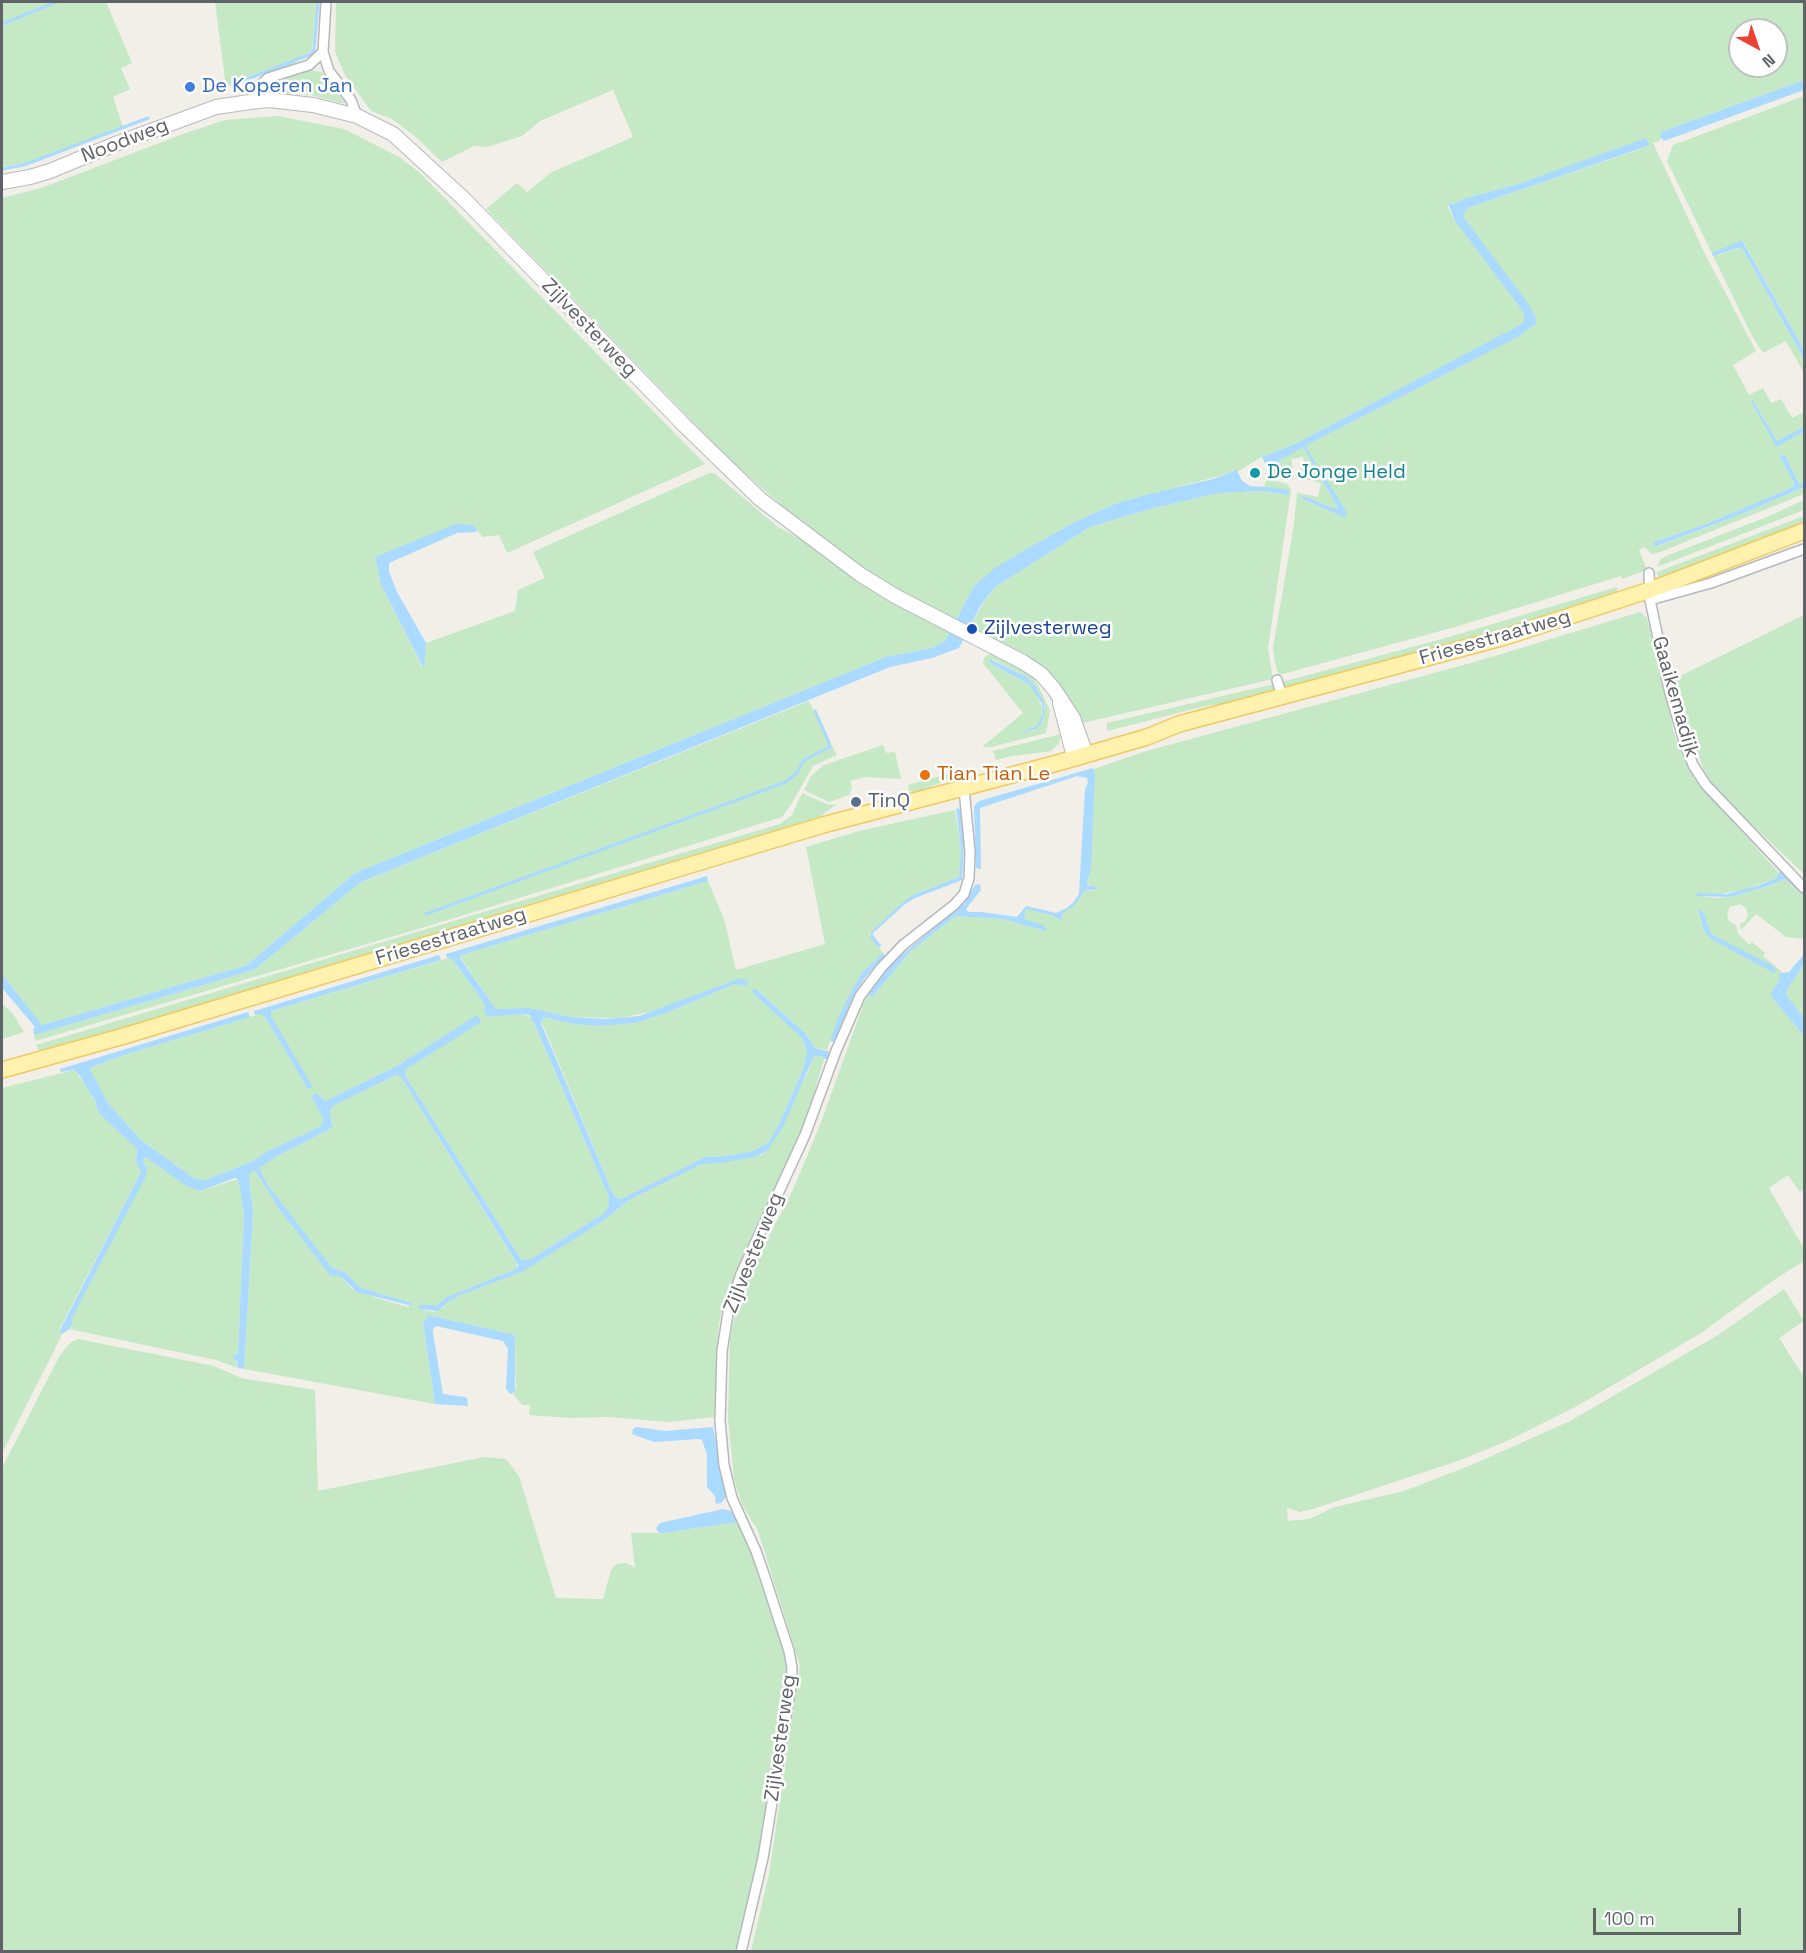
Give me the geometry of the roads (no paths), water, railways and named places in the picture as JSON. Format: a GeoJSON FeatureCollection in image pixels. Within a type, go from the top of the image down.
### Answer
{"type":"FeatureCollection","features":[{"type":"Feature","properties":{"kind":"main road","name":"Zijlvesterweg"},"geometry":{"type":"LineString","coordinates":[[250,102],[269,100],[313,105],[357,116],[393,134],[465,200],[685,426],[760,499],[861,575],[895,596],[1035,670],[1047,680],[1074,718],[1078,751]]}},
{"type":"Feature","properties":{"kind":"main road","name":"Noodweg"},"geometry":{"type":"LineString","coordinates":[[2,182],[50,171],[216,107],[250,102]]}},
{"type":"Feature","properties":{"kind":"main road","name":"Friesestraatweg"},"geometry":{"type":"LineString","coordinates":[[2,1070],[124,1036],[964,783],[1078,751],[1147,737],[1179,724],[1505,637],[1650,595],[1804,531]]}},
{"type":"Feature","properties":{"kind":"street"},"geometry":{"type":"LineString","coordinates":[[326,2],[323,52],[329,70],[351,100],[357,116]]}},
{"type":"Feature","properties":{"kind":"street"},"geometry":{"type":"LineString","coordinates":[[250,102],[257,88],[268,78],[309,65],[323,52]]}},
{"type":"Feature","properties":{"kind":"street"},"geometry":{"type":"LineString","coordinates":[[309,65],[329,70]]}},
{"type":"Feature","properties":{"kind":"street","name":"Friesestraatweg"},"geometry":{"type":"LineString","coordinates":[[1650,595],[1711,583],[1804,549]]}},
{"type":"Feature","properties":{"kind":"street","name":"Gaaikemadijk"},"geometry":{"type":"LineString","coordinates":[[1649,573],[1650,595],[1669,689],[1693,765],[1706,785],[1804,888]]}},
{"type":"Feature","properties":{"kind":"street"},"geometry":{"type":"LineString","coordinates":[[1277,680],[1282,697]]}},
{"type":"Feature","properties":{"kind":"street","name":"Zijlvesterweg"},"geometry":{"type":"LineString","coordinates":[[741,1952],[763,1858],[792,1668],[763,1571],[732,1498],[724,1465],[720,1421],[722,1351],[728,1313],[741,1274],[805,1135],[836,1051],[860,996],[881,968],[903,945],[954,906],[964,894],[969,878],[970,852],[964,783]]}},
{"type":"Feature","properties":{"kind":"water"},"geometry":{"type":"Polygon","coordinates":[[[1804,80],[1804,90],[1664,141],[1660,136],[1661,132],[1804,80]]]}},
{"type":"Feature","properties":{"kind":"water"},"geometry":{"type":"Polygon","coordinates":[[[1646,138],[1648,146],[1468,208],[1465,211],[1464,218],[1530,306],[1536,324],[1516,338],[1307,445],[1307,449],[1346,511],[1346,518],[1300,498],[1303,496],[1338,508],[1303,447],[1267,468],[1262,457],[1297,443],[1524,321],[1524,313],[1455,221],[1448,203],[1455,204],[1463,199],[1518,184],[1646,138]]]}},
{"type":"Feature","properties":{"kind":"water"},"geometry":{"type":"Polygon","coordinates":[[[1742,240],[1804,350],[1804,359],[1742,248],[1713,256],[1712,253],[1742,240]]]}},
{"type":"Feature","properties":{"kind":"water"},"geometry":{"type":"Polygon","coordinates":[[[1752,399],[1777,441],[1804,427],[1804,432],[1776,447],[1752,399]]]}},
{"type":"Feature","properties":{"kind":"water"},"geometry":{"type":"Polygon","coordinates":[[[1781,454],[1785,456],[1798,482],[1801,484],[1804,482],[1804,487],[1742,514],[1654,547],[1654,542],[1706,524],[1793,487],[1795,485],[1780,457],[1781,454]]]}},
{"type":"Feature","properties":{"kind":"water"},"geometry":{"type":"Polygon","coordinates":[[[1237,470],[1242,481],[1250,486],[1278,488],[1288,490],[1289,493],[1288,495],[1263,491],[1219,493],[1150,509],[1090,527],[995,587],[981,605],[959,648],[932,658],[890,667],[361,882],[254,970],[34,1035],[35,1027],[2,988],[2,974],[42,1025],[247,965],[355,873],[886,657],[932,648],[945,641],[974,586],[995,568],[1037,543],[1117,503],[1213,479],[1237,470]]]}},
{"type":"Feature","properties":{"kind":"water"},"geometry":{"type":"Polygon","coordinates":[[[456,524],[473,525],[477,529],[476,532],[457,533],[389,563],[389,571],[396,590],[426,643],[424,669],[381,585],[375,557],[456,524]]]}},
{"type":"Feature","properties":{"kind":"water"},"geometry":{"type":"Polygon","coordinates":[[[990,659],[1027,677],[1036,687],[1045,710],[1043,720],[1037,729],[1015,734],[1037,726],[1043,713],[1042,704],[1030,685],[990,663],[990,659]]]}},
{"type":"Feature","properties":{"kind":"water"},"geometry":{"type":"Polygon","coordinates":[[[1093,768],[1095,774],[1091,868],[1087,882],[1088,885],[1096,887],[1096,890],[1085,890],[1075,905],[1062,914],[1061,921],[1054,916],[1026,909],[1024,919],[1043,925],[1047,929],[1045,931],[1003,919],[955,916],[910,952],[872,997],[868,995],[897,959],[964,903],[975,885],[980,884],[981,890],[966,909],[968,912],[1017,917],[1026,906],[1056,913],[1074,902],[1079,893],[1087,778],[1077,776],[980,808],[981,869],[976,868],[974,806],[979,801],[1093,768]]]}},
{"type":"Feature","properties":{"kind":"water"},"geometry":{"type":"Polygon","coordinates":[[[956,808],[960,809],[964,843],[962,880],[915,898],[904,905],[872,934],[881,945],[880,948],[878,947],[870,937],[871,932],[901,904],[913,895],[959,877],[961,849],[956,808]]]}},
{"type":"Feature","properties":{"kind":"water"},"geometry":{"type":"Polygon","coordinates":[[[1780,871],[1799,889],[1798,891],[1785,879],[1731,897],[1696,896],[1697,893],[1727,894],[1757,886],[1776,878],[1780,871]]]}},
{"type":"Feature","properties":{"kind":"water"},"geometry":{"type":"Polygon","coordinates":[[[707,876],[708,881],[461,955],[460,958],[496,1009],[530,1008],[571,1017],[605,1019],[639,1016],[743,979],[749,983],[746,986],[735,984],[636,1023],[600,1026],[573,1024],[544,1017],[541,1023],[614,1196],[621,1199],[705,1157],[753,1151],[768,1143],[779,1124],[803,1069],[807,1052],[802,1038],[752,992],[755,988],[804,1032],[815,1048],[830,1052],[828,1059],[814,1056],[783,1127],[767,1151],[755,1157],[702,1164],[629,1200],[603,1221],[522,1272],[458,1296],[438,1311],[419,1309],[419,1305],[437,1305],[447,1297],[516,1269],[518,1265],[401,1077],[396,1075],[333,1106],[330,1110],[332,1128],[259,1168],[268,1185],[331,1267],[346,1273],[361,1288],[412,1303],[412,1306],[357,1292],[341,1277],[330,1275],[279,1209],[256,1172],[253,1171],[249,1175],[253,1215],[244,1369],[238,1368],[233,1356],[238,1354],[244,1214],[238,1179],[235,1178],[200,1191],[187,1186],[145,1157],[143,1160],[147,1169],[146,1176],[72,1318],[69,1329],[62,1334],[59,1332],[141,1172],[136,1161],[137,1149],[99,1113],[95,1101],[80,1076],[74,1070],[61,1072],[60,1069],[248,1012],[250,1017],[121,1056],[92,1067],[90,1070],[108,1103],[141,1140],[195,1179],[205,1180],[251,1162],[268,1151],[321,1126],[323,1118],[311,1096],[317,1093],[325,1101],[395,1067],[477,1015],[481,1022],[405,1070],[405,1075],[521,1259],[529,1260],[603,1214],[608,1207],[609,1197],[534,1023],[529,1015],[524,1014],[488,1017],[484,1012],[485,1005],[482,1000],[446,954],[707,876]]]}},
{"type":"Feature","properties":{"kind":"water"},"geometry":{"type":"Polygon","coordinates":[[[1698,909],[1704,913],[1711,934],[1773,966],[1776,971],[1774,973],[1711,939],[1704,931],[1698,909]]]}},
{"type":"Feature","properties":{"kind":"water"},"geometry":{"type":"Polygon","coordinates":[[[883,953],[885,956],[864,979],[853,997],[834,1042],[830,1041],[838,1018],[862,973],[883,953]]]}},
{"type":"Feature","properties":{"kind":"water"},"geometry":{"type":"Polygon","coordinates":[[[1804,954],[1804,964],[1785,993],[1804,1018],[1804,1036],[1771,996],[1771,993],[1780,980],[1779,975],[1789,972],[1804,954]]]}},
{"type":"Feature","properties":{"kind":"water"},"geometry":{"type":"Polygon","coordinates":[[[439,955],[441,960],[271,1011],[271,1016],[313,1087],[308,1089],[265,1017],[260,1014],[255,1015],[254,1011],[439,955]]]}},
{"type":"Feature","properties":{"kind":"water"},"geometry":{"type":"Polygon","coordinates":[[[429,1315],[515,1335],[515,1392],[510,1394],[506,1389],[508,1349],[503,1341],[436,1326],[433,1333],[443,1394],[465,1397],[468,1406],[435,1404],[423,1323],[429,1315]]]}},
{"type":"Feature","properties":{"kind":"water"},"geometry":{"type":"Polygon","coordinates":[[[637,1427],[665,1431],[713,1427],[726,1497],[724,1500],[716,1504],[715,1496],[707,1487],[707,1455],[702,1440],[654,1442],[632,1434],[633,1429],[637,1427]]]}},
{"type":"Feature","properties":{"kind":"water"},"geometry":{"type":"Polygon","coordinates":[[[723,1509],[731,1511],[738,1522],[662,1533],[656,1528],[660,1523],[723,1509]]]}},
{"type":"Feature","properties":{"kind":"waterway"},"geometry":{"type":"LineString","coordinates":[[2,24],[56,2]]}},
{"type":"Feature","properties":{"kind":"waterway"},"geometry":{"type":"LineString","coordinates":[[232,85],[311,54],[314,50],[318,2]]}},
{"type":"Feature","properties":{"kind":"waterway"},"geometry":{"type":"LineString","coordinates":[[2,169],[24,165],[148,118]]}},
{"type":"Feature","properties":{"kind":"waterway"},"geometry":{"type":"LineString","coordinates":[[426,914],[786,782],[796,774],[804,760],[830,747],[815,711]]}},
{"type":"Feature","properties":{"kind":"place","name":"De Koperen Jan"},"geometry":{"type":"Point","coordinates":[190,87]}},
{"type":"Feature","properties":{"kind":"place","name":"De Jonge Held"},"geometry":{"type":"Point","coordinates":[1255,473]}},
{"type":"Feature","properties":{"kind":"place","name":"Zijlvesterweg"},"geometry":{"type":"Point","coordinates":[972,629]}},
{"type":"Feature","properties":{"kind":"place","name":"Tian Tian Le"},"geometry":{"type":"Point","coordinates":[925,775]}},
{"type":"Feature","properties":{"kind":"place","name":"TinQ"},"geometry":{"type":"Point","coordinates":[856,802]}}]}
